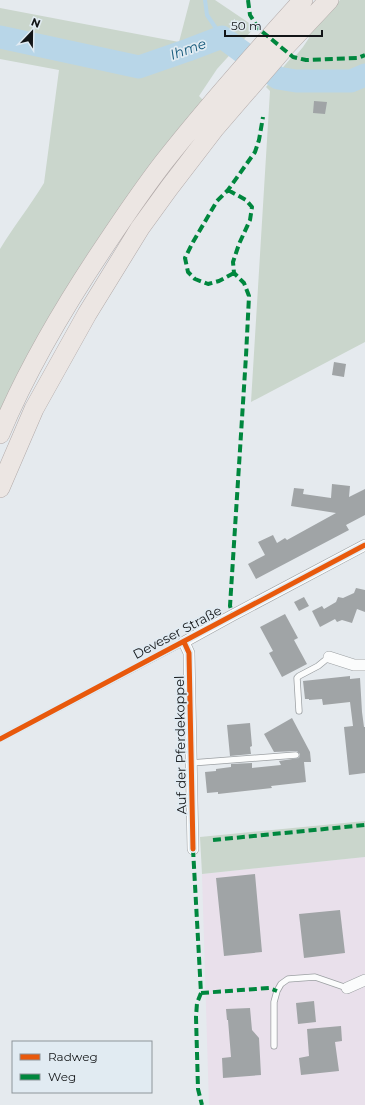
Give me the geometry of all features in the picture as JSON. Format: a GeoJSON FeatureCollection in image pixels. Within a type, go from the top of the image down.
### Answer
{"type":"FeatureCollection","features":[{"type":"Feature","properties":{"kind":"highway"},"geometry":{"type":"LineString","coordinates":[[0,434],[12,406],[40,351],[83,279],[124,216],[162,164],[242,83],[278,41],[303,0]]}},
{"type":"Feature","properties":{"kind":"highway"},"geometry":{"type":"LineString","coordinates":[[278,41],[328,0]]}},
{"type":"Feature","properties":{"kind":"highway"},"geometry":{"type":"LineString","coordinates":[[0,488],[34,409],[87,314],[140,228],[215,128],[242,83]]}},
{"type":"Feature","properties":{"kind":"street","name":"Deveser Straße"},"geometry":{"type":"LineString","coordinates":[[184,642],[365,545]]}},
{"type":"Feature","properties":{"kind":"street","name":"Auf der Pferdekoppel"},"geometry":{"type":"LineString","coordinates":[[184,642],[190,653],[193,849]]}},
{"type":"Feature","properties":{"kind":"street"},"geometry":{"type":"LineString","coordinates":[[329,657],[354,665],[365,665]]}},
{"type":"Feature","properties":{"kind":"street"},"geometry":{"type":"LineString","coordinates":[[347,988],[365,980]]}},
{"type":"Feature","properties":{"kind":"lane","name":"Deveser Straße"},"geometry":{"type":"LineString","coordinates":[[0,739],[184,642]]}},
{"type":"Feature","properties":{"kind":"lane"},"geometry":{"type":"LineString","coordinates":[[299,711],[296,678],[318,666],[329,657]]}},
{"type":"Feature","properties":{"kind":"lane","name":"Auf der Pferdekoppel"},"geometry":{"type":"LineString","coordinates":[[191,762],[296,755]]}},
{"type":"Feature","properties":{"kind":"lane"},"geometry":{"type":"LineString","coordinates":[[274,1046],[274,1002],[276,991],[281,984],[288,979],[315,977],[347,988]]}},
{"type":"Feature","properties":{"kind":"shaded area"},"geometry":{"type":"Polygon","coordinates":[[[190,0],[215,0],[255,27],[217,69],[199,96],[204,101],[85,258],[55,309],[0,414],[0,249],[44,183],[59,70],[0,59],[0,8],[179,42],[190,0]]]}},
{"type":"Feature","properties":{"kind":"shaded area"},"geometry":{"type":"Polygon","coordinates":[[[340,0],[365,0],[365,342],[251,402],[270,91],[266,87],[291,58],[293,59],[309,38],[307,36],[340,0]]]}},
{"type":"Feature","properties":{"kind":"shaded area"},"geometry":{"type":"Polygon","coordinates":[[[365,821],[365,857],[202,874],[200,837],[365,821]]]}},
{"type":"Feature","properties":{"kind":"shaded area"},"geometry":{"type":"Polygon","coordinates":[[[365,857],[365,1105],[209,1105],[202,874],[365,857]]]}},
{"type":"Feature","properties":{"kind":"building"},"geometry":{"type":"Polygon","coordinates":[[[314,101],[327,102],[325,114],[313,113],[314,101]]]}},
{"type":"Feature","properties":{"kind":"building"},"geometry":{"type":"Polygon","coordinates":[[[334,362],[346,364],[344,377],[332,375],[334,362]]]}},
{"type":"Feature","properties":{"kind":"building"},"geometry":{"type":"Polygon","coordinates":[[[332,484],[350,486],[349,497],[365,489],[365,515],[346,525],[349,530],[256,579],[248,564],[265,555],[258,542],[273,535],[277,543],[285,538],[287,540],[336,513],[291,506],[294,488],[304,489],[303,494],[331,498],[332,484]]]}},
{"type":"Feature","properties":{"kind":"building"},"geometry":{"type":"Polygon","coordinates":[[[356,588],[365,590],[365,612],[357,609],[352,623],[342,620],[337,622],[335,619],[320,627],[312,611],[322,606],[324,609],[336,602],[338,597],[343,598],[354,593],[356,588]]]}},
{"type":"Feature","properties":{"kind":"building"},"geometry":{"type":"Polygon","coordinates":[[[304,597],[309,606],[299,611],[294,602],[304,597]]]}},
{"type":"Feature","properties":{"kind":"building"},"geometry":{"type":"Polygon","coordinates":[[[285,614],[298,638],[294,640],[307,664],[282,677],[269,653],[273,651],[260,627],[285,614]]]}},
{"type":"Feature","properties":{"kind":"building"},"geometry":{"type":"Polygon","coordinates":[[[350,676],[350,679],[360,678],[362,712],[365,727],[365,773],[349,775],[344,727],[353,726],[350,702],[323,705],[322,699],[305,699],[303,681],[350,676]]]}},
{"type":"Feature","properties":{"kind":"building"},"geometry":{"type":"Polygon","coordinates":[[[292,718],[310,752],[311,762],[304,762],[306,782],[271,786],[272,788],[218,794],[218,792],[207,793],[205,772],[231,767],[231,764],[252,763],[252,768],[281,765],[279,761],[299,758],[300,754],[297,751],[274,752],[264,734],[292,718]]]}},
{"type":"Feature","properties":{"kind":"building"},"geometry":{"type":"Polygon","coordinates":[[[250,723],[252,746],[250,747],[251,754],[230,756],[227,725],[250,723]]]}},
{"type":"Feature","properties":{"kind":"building"},"geometry":{"type":"Polygon","coordinates":[[[255,874],[262,952],[224,956],[216,878],[255,874]]]}},
{"type":"Feature","properties":{"kind":"building"},"geometry":{"type":"Polygon","coordinates":[[[340,910],[345,953],[304,958],[299,914],[340,910]]]}},
{"type":"Feature","properties":{"kind":"building"},"geometry":{"type":"Polygon","coordinates":[[[314,1001],[316,1022],[298,1024],[296,1003],[314,1001]]]}},
{"type":"Feature","properties":{"kind":"building"},"geometry":{"type":"Polygon","coordinates":[[[250,1008],[252,1030],[259,1038],[261,1075],[223,1078],[222,1058],[231,1057],[226,1009],[250,1008]]]}},
{"type":"Feature","properties":{"kind":"building"},"geometry":{"type":"Polygon","coordinates":[[[341,1026],[342,1041],[335,1042],[339,1071],[301,1075],[299,1058],[309,1056],[307,1029],[341,1026]]]}},
{"type":"Feature","properties":{"kind":"waterway"},"geometry":{"type":"LineString","coordinates":[[205,0],[207,15],[222,37]]}},
{"type":"Feature","properties":{"kind":"waterway","name":"Ihme"},"geometry":{"type":"LineString","coordinates":[[0,37],[139,67],[222,37],[278,78],[296,81],[351,81],[365,75]]}},
{"type":"Feature","properties":{"kind":"marked path"},"geometry":{"type":"LineString","coordinates":[[248,0],[250,15],[259,29],[293,57],[306,60],[358,58],[365,55]]}},
{"type":"Feature","properties":{"kind":"marked path"},"geometry":{"type":"LineString","coordinates":[[234,273],[219,281],[208,284],[195,279],[188,272],[185,258],[217,201],[228,190],[255,152],[259,140],[263,117]]}},
{"type":"Feature","properties":{"kind":"marked path"},"geometry":{"type":"LineString","coordinates":[[228,190],[246,200],[252,207],[250,220],[233,262],[234,273],[244,283],[249,296],[230,606],[233,615]]}},
{"type":"Feature","properties":{"kind":"marked path"},"geometry":{"type":"LineString","coordinates":[[213,840],[365,825]]}},
{"type":"Feature","properties":{"kind":"marked path"},"geometry":{"type":"LineString","coordinates":[[193,849],[201,993],[197,1003],[196,1017],[198,1089],[202,1105]]}},
{"type":"Feature","properties":{"kind":"marked path"},"geometry":{"type":"LineString","coordinates":[[201,993],[269,988],[277,991]]}},
{"type":"Feature","properties":{"kind":"cycle path"},"geometry":{"type":"LineString","coordinates":[[0,739],[365,545]]}},
{"type":"Feature","properties":{"kind":"cycle path"},"geometry":{"type":"LineString","coordinates":[[184,642],[189,653],[193,849]]}}]}
